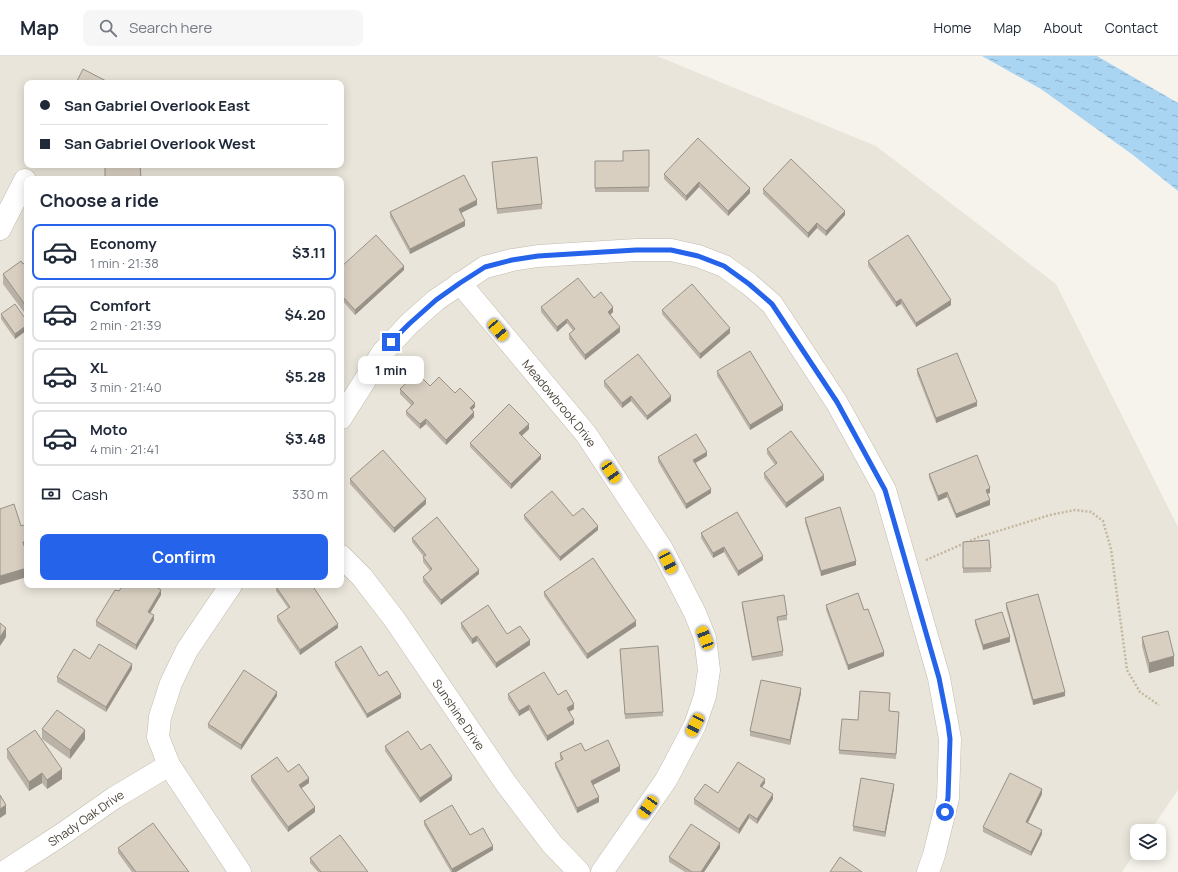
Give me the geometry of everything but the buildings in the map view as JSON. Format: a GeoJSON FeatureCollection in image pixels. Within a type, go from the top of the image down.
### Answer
{"type":"FeatureCollection","features":[{"type":"Feature","properties":{"kind":"street"},"geometry":{"type":"LineString","coordinates":[[0,229],[24,182]]}},
{"type":"Feature","properties":{"kind":"street"},"geometry":{"type":"LineString","coordinates":[[344,413],[383,352],[409,324],[436,300],[485,267],[512,260],[538,256],[636,250],[671,250],[698,256],[724,266],[749,284],[772,304],[837,402],[885,490],[939,678],[950,739],[948,798],[934,855],[928,872]]}},
{"type":"Feature","properties":{"kind":"street","name":"Meadowbrook Drive"},"geometry":{"type":"LineString","coordinates":[[462,282],[586,434],[662,549],[696,613],[705,638],[709,670],[705,696],[695,725],[666,780],[602,872]]}},
{"type":"Feature","properties":{"kind":"street","name":"Sunshine Drive"},"geometry":{"type":"LineString","coordinates":[[344,559],[362,577],[395,620],[468,729],[516,797],[552,844],[580,872]]}},
{"type":"Feature","properties":{"kind":"street"},"geometry":{"type":"LineString","coordinates":[[229,588],[187,650],[171,683],[160,717],[158,737],[169,765],[240,872]]}},
{"type":"Feature","properties":{"kind":"street","name":"Shady Oak Drive"},"geometry":{"type":"LineString","coordinates":[[4,872],[62,835],[114,798],[169,765]]}},
{"type":"Feature","properties":{"kind":"path"},"geometry":{"type":"LineString","coordinates":[[907,569],[979,537],[1050,515],[1074,510],[1091,512],[1103,521],[1111,549],[1127,670],[1140,692],[1159,705]]}},
{"type":"Feature","properties":{"kind":"shaded area"},"geometry":{"type":"Polygon","coordinates":[[[0,56],[657,56],[876,146],[1056,284],[1178,527],[1178,790],[1155,824],[1130,824],[1130,860],[1122,872],[0,872],[0,56]]]}},
{"type":"Feature","properties":{"kind":"water"},"geometry":{"type":"Polygon","coordinates":[[[982,56],[1097,56],[1178,103],[1178,191],[1133,155],[1041,89],[982,56]]]}},
{"type":"Feature","properties":{"kind":"route"},"geometry":{"type":"LineString","coordinates":[[391,342],[436,300],[460,283],[485,267],[512,260],[538,256],[636,250],[671,250],[698,256],[724,266],[749,284],[772,304],[837,402],[885,490],[939,678],[948,724],[950,739],[948,798],[945,812]]}}]}
